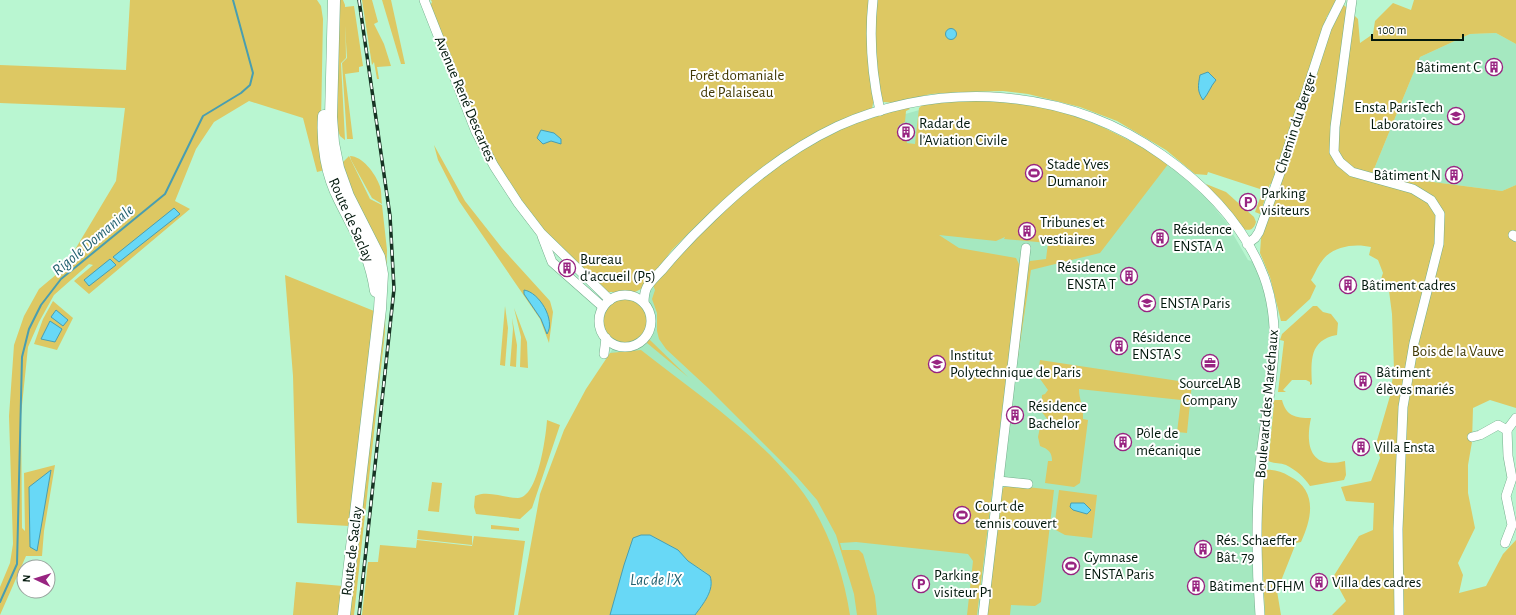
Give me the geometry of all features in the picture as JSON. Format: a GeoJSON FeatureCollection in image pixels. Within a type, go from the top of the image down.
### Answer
{"type":"FeatureCollection","features":[{"type":"Feature","properties":{"kind":"main road","name":"Route de Saclay"},"geometry":{"type":"LineString","coordinates":[[327,0],[324,122],[326,156],[339,200],[367,252],[376,290],[378,320]]}},
{"type":"Feature","properties":{"kind":"main road","name":"Route de Saclay"},"geometry":{"type":"LineString","coordinates":[[334,0],[331,117],[333,143],[338,168],[348,196],[374,245],[382,268],[382,292],[344,615]]}},
{"type":"Feature","properties":{"kind":"street","name":"Avenue René Descartes"},"geometry":{"type":"LineString","coordinates":[[424,0],[483,146],[518,203],[541,233],[610,300]]}},
{"type":"Feature","properties":{"kind":"street"},"geometry":{"type":"LineString","coordinates":[[874,0],[871,43],[875,89],[880,111]]}},
{"type":"Feature","properties":{"kind":"street","name":"Chemin du Berger"},"geometry":{"type":"LineString","coordinates":[[1248,244],[1259,232],[1279,176],[1327,28],[1341,0]]}},
{"type":"Feature","properties":{"kind":"street"},"geometry":{"type":"LineString","coordinates":[[1352,0],[1335,127],[1334,152],[1340,162],[1352,172],[1413,189],[1431,200],[1440,214],[1439,244],[1414,342],[1403,407],[1398,528],[1400,615]]}},
{"type":"Feature","properties":{"kind":"street","name":"Boulevard des Maréchaux"},"geometry":{"type":"LineString","coordinates":[[629,295],[647,288],[692,236],[729,200],[764,171],[814,139],[839,126],[880,111],[931,100],[966,96],[987,96],[1043,103],[1093,118],[1140,140],[1182,169],[1215,201],[1248,244],[1268,288],[1276,333],[1260,466],[1258,510],[1260,615]]}},
{"type":"Feature","properties":{"kind":"street","name":"Avenue René Descartes"},"geometry":{"type":"LineString","coordinates":[[541,233],[552,262],[603,307]]}},
{"type":"Feature","properties":{"kind":"street"},"geometry":{"type":"LineString","coordinates":[[983,615],[1026,248]]}},
{"type":"Feature","properties":{"kind":"street","name":"Boulevard des Maréchaux"},"geometry":{"type":"LineString","coordinates":[[644,303],[647,288]]}},
{"type":"Feature","properties":{"kind":"street"},"geometry":{"type":"LineString","coordinates":[[622,295],[629,295],[644,303],[648,308],[651,320],[648,333],[635,345],[618,346],[604,354],[606,338],[600,323],[603,307],[610,300],[622,295]]}},
{"type":"Feature","properties":{"kind":"street"},"geometry":{"type":"LineString","coordinates":[[606,338],[618,346]]}},
{"type":"Feature","properties":{"kind":"street"},"geometry":{"type":"LineString","coordinates":[[1505,542],[1512,525],[1506,496],[1512,478],[1508,456],[1507,430],[1516,418]]}},
{"type":"Feature","properties":{"kind":"street"},"geometry":{"type":"LineString","coordinates":[[1472,437],[1480,435],[1498,425],[1507,430]]}},
{"type":"Feature","properties":{"kind":"street"},"geometry":{"type":"LineString","coordinates":[[998,481],[1028,484]]}},
{"type":"Feature","properties":{"kind":"shaded area","name":"Ensta ParisTech Laboratoires"},"geometry":{"type":"Polygon","coordinates":[[[1496,33],[1516,44],[1516,185],[1502,191],[1372,174],[1420,57],[1470,34],[1496,33]]]}},
{"type":"Feature","properties":{"kind":"shaded area","name":"Institut Polytechnique de Paris"},"geometry":{"type":"Polygon","coordinates":[[[923,109],[1167,162],[1209,201],[1226,222],[1248,260],[1254,262],[1270,310],[1271,358],[1259,444],[1258,615],[523,615],[610,353],[652,286],[845,131],[923,109]]]}},
{"type":"Feature","properties":{"kind":"green space"},"geometry":{"type":"Polygon","coordinates":[[[130,0],[317,0],[321,6],[323,19],[321,121],[325,170],[317,172],[303,118],[249,101],[214,122],[196,149],[175,201],[190,209],[89,294],[74,281],[93,265],[89,264],[54,295],[39,322],[28,347],[21,415],[22,528],[25,531],[24,473],[55,465],[44,531],[42,556],[26,556],[25,559],[16,559],[16,579],[0,615],[0,587],[10,563],[13,544],[9,416],[14,345],[24,316],[39,289],[64,268],[116,181],[125,108],[0,103],[0,65],[126,70],[130,0]]]}},
{"type":"Feature","properties":{"kind":"green space"},"geometry":{"type":"Polygon","coordinates":[[[339,0],[343,0],[345,5],[346,58],[341,63],[345,140],[340,136],[336,125],[339,0]]]}},
{"type":"Feature","properties":{"kind":"green space"},"geometry":{"type":"Polygon","coordinates":[[[362,0],[372,0],[378,22],[374,24],[384,44],[391,66],[377,67],[379,79],[377,79],[374,62],[372,65],[362,0]]]}},
{"type":"Feature","properties":{"kind":"green space"},"geometry":{"type":"Polygon","coordinates":[[[382,0],[391,0],[405,64],[401,64],[382,0]]]}},
{"type":"Feature","properties":{"kind":"green space"},"geometry":{"type":"Polygon","coordinates":[[[431,0],[1337,0],[1326,18],[1332,23],[1343,4],[1358,19],[1360,43],[1373,34],[1375,21],[1393,3],[1411,10],[1414,0],[1516,0],[1516,44],[1496,33],[1470,34],[1420,57],[1372,174],[1502,191],[1516,185],[1516,408],[1490,400],[1473,408],[1472,442],[1468,465],[1468,493],[1475,528],[1458,563],[1463,575],[1459,593],[1486,586],[1503,554],[1516,540],[1516,615],[1332,615],[1346,601],[1333,577],[1359,536],[1373,530],[1374,503],[1346,501],[1341,487],[1371,481],[1380,458],[1376,444],[1390,396],[1394,369],[1392,314],[1389,291],[1381,279],[1383,273],[1378,260],[1369,255],[1371,247],[1358,245],[1338,249],[1326,256],[1311,280],[1316,286],[1310,299],[1286,321],[1281,321],[1270,277],[1260,253],[1261,238],[1279,186],[1270,184],[1260,214],[1255,212],[1263,190],[1208,172],[1207,175],[1195,174],[1166,150],[1117,121],[1080,107],[1028,94],[1003,91],[965,92],[931,94],[893,103],[873,103],[872,109],[772,160],[737,188],[672,250],[643,288],[635,292],[608,292],[546,233],[520,200],[503,175],[475,121],[463,93],[429,8],[432,2],[431,0]]]}},
{"type":"Feature","properties":{"kind":"green space"},"geometry":{"type":"Polygon","coordinates":[[[354,6],[363,66],[359,67],[359,72],[345,74],[353,139],[347,139],[342,63],[347,58],[344,10],[345,7],[354,6]]]}},
{"type":"Feature","properties":{"kind":"green space"},"geometry":{"type":"Polygon","coordinates":[[[955,100],[1009,101],[1058,111],[1096,124],[1169,163],[1100,253],[1031,270],[1018,357],[1016,357],[1026,268],[1030,261],[1046,259],[1048,243],[1004,239],[1005,237],[996,241],[939,235],[959,248],[1016,258],[1020,266],[977,615],[967,615],[973,561],[968,554],[856,542],[840,543],[842,550],[859,550],[863,554],[875,596],[877,615],[857,615],[854,594],[836,535],[817,500],[797,477],[708,388],[666,349],[659,339],[657,331],[657,313],[652,299],[655,290],[653,285],[693,241],[734,201],[779,166],[804,150],[848,126],[907,107],[910,109],[906,111],[905,122],[899,125],[897,131],[899,136],[906,139],[907,143],[915,144],[919,108],[922,105],[955,100]]]}},
{"type":"Feature","properties":{"kind":"green space"},"geometry":{"type":"Polygon","coordinates":[[[434,145],[465,201],[502,248],[550,301],[553,312],[549,343],[540,319],[459,201],[438,160],[434,145]]]}},
{"type":"Feature","properties":{"kind":"green space"},"geometry":{"type":"Polygon","coordinates":[[[349,156],[370,199],[382,205],[387,250],[385,332],[354,615],[347,615],[381,313],[342,171],[343,162],[349,156]]]}},
{"type":"Feature","properties":{"kind":"green space"},"geometry":{"type":"Polygon","coordinates":[[[350,156],[363,162],[368,166],[374,175],[381,189],[382,204],[372,198],[350,156]]]}},
{"type":"Feature","properties":{"kind":"green space"},"geometry":{"type":"Polygon","coordinates":[[[1206,184],[1226,192],[1254,217],[1256,222],[1253,228],[1247,230],[1239,227],[1206,184]]]}},
{"type":"Feature","properties":{"kind":"green space"},"geometry":{"type":"Polygon","coordinates":[[[285,275],[374,311],[349,526],[297,523],[293,376],[285,275]]]}},
{"type":"Feature","properties":{"kind":"green space"},"geometry":{"type":"Polygon","coordinates":[[[625,298],[638,302],[644,308],[648,321],[644,334],[638,340],[625,344],[612,340],[606,334],[602,321],[606,308],[612,302],[625,298]]]}},
{"type":"Feature","properties":{"kind":"green space"},"geometry":{"type":"Polygon","coordinates":[[[53,301],[73,318],[57,350],[34,344],[43,319],[53,301]]]}},
{"type":"Feature","properties":{"kind":"green space"},"geometry":{"type":"Polygon","coordinates":[[[505,306],[508,328],[505,366],[500,365],[505,306]]]}},
{"type":"Feature","properties":{"kind":"green space"},"geometry":{"type":"Polygon","coordinates":[[[1313,306],[1317,306],[1323,312],[1331,314],[1338,323],[1337,335],[1321,342],[1317,347],[1312,360],[1312,384],[1310,385],[1310,382],[1306,380],[1292,380],[1283,390],[1286,392],[1278,392],[1284,341],[1280,340],[1282,334],[1313,306]]]}},
{"type":"Feature","properties":{"kind":"green space"},"geometry":{"type":"Polygon","coordinates":[[[514,308],[527,342],[528,368],[520,367],[521,337],[514,308]]]}},
{"type":"Feature","properties":{"kind":"green space"},"geometry":{"type":"Polygon","coordinates":[[[512,318],[517,345],[516,367],[510,366],[513,329],[512,318]]]}},
{"type":"Feature","properties":{"kind":"green space"},"geometry":{"type":"Polygon","coordinates":[[[647,340],[650,340],[688,377],[647,343],[647,340]]]}},
{"type":"Feature","properties":{"kind":"green space"},"geometry":{"type":"Polygon","coordinates":[[[641,350],[740,427],[776,461],[793,480],[814,509],[823,526],[837,561],[847,597],[850,615],[695,615],[709,595],[712,583],[707,573],[688,561],[678,550],[650,535],[610,615],[518,615],[540,494],[564,430],[586,389],[610,353],[641,350]]]}},
{"type":"Feature","properties":{"kind":"green space"},"geometry":{"type":"Polygon","coordinates":[[[1040,360],[1192,383],[1187,433],[1177,432],[1181,400],[1079,389],[1083,419],[1088,420],[1080,483],[1074,487],[1045,483],[1048,461],[1052,461],[1049,451],[1040,446],[1038,437],[1040,427],[1045,425],[1048,420],[1041,411],[1042,395],[1048,390],[1038,376],[1040,360]]]}},
{"type":"Feature","properties":{"kind":"green space"},"geometry":{"type":"Polygon","coordinates":[[[1275,400],[1282,400],[1286,410],[1296,417],[1311,418],[1309,437],[1310,446],[1313,453],[1317,458],[1324,462],[1333,463],[1345,461],[1346,475],[1344,480],[1310,486],[1293,469],[1283,464],[1270,462],[1265,458],[1269,455],[1274,404],[1271,403],[1275,400]]]}},
{"type":"Feature","properties":{"kind":"green space"},"geometry":{"type":"Polygon","coordinates":[[[547,420],[560,425],[532,508],[520,519],[476,514],[474,507],[475,496],[480,494],[491,494],[518,498],[525,495],[531,488],[540,465],[547,420]]]}},
{"type":"Feature","properties":{"kind":"green space"},"geometry":{"type":"Polygon","coordinates":[[[1265,470],[1281,472],[1298,482],[1305,489],[1310,505],[1310,514],[1305,533],[1301,542],[1296,543],[1277,591],[1281,615],[1265,615],[1261,536],[1262,477],[1265,470]]]}},
{"type":"Feature","properties":{"kind":"green space"},"geometry":{"type":"Polygon","coordinates":[[[432,482],[442,483],[439,512],[428,511],[432,482]]]}},
{"type":"Feature","properties":{"kind":"green space"},"geometry":{"type":"Polygon","coordinates":[[[1008,485],[1054,490],[1041,602],[1035,606],[1011,605],[1010,615],[985,615],[1000,493],[1004,487],[1008,485]]]}},
{"type":"Feature","properties":{"kind":"green space"},"geometry":{"type":"Polygon","coordinates":[[[1059,490],[1097,495],[1092,538],[1065,535],[1054,529],[1059,490]]]}},
{"type":"Feature","properties":{"kind":"green space"},"geometry":{"type":"Polygon","coordinates":[[[491,525],[519,528],[519,531],[491,529],[491,525]]]}},
{"type":"Feature","properties":{"kind":"green space"},"geometry":{"type":"Polygon","coordinates":[[[418,530],[472,536],[472,545],[417,539],[418,530]]]}},
{"type":"Feature","properties":{"kind":"green space"},"geometry":{"type":"Polygon","coordinates":[[[474,536],[525,541],[514,615],[362,615],[368,562],[378,562],[380,545],[416,548],[417,540],[472,546],[474,536]]]}},
{"type":"Feature","properties":{"kind":"green space"},"geometry":{"type":"Polygon","coordinates":[[[296,582],[343,586],[339,615],[293,615],[296,582]]]}},
{"type":"Feature","properties":{"kind":"water"},"geometry":{"type":"Polygon","coordinates":[[[949,29],[953,29],[955,30],[955,38],[949,39],[946,36],[946,32],[949,29]]]}},
{"type":"Feature","properties":{"kind":"water"},"geometry":{"type":"Polygon","coordinates":[[[1208,72],[1216,80],[1203,100],[1199,91],[1199,79],[1200,75],[1208,72]]]}},
{"type":"Feature","properties":{"kind":"water"},"geometry":{"type":"Polygon","coordinates":[[[541,130],[554,133],[561,139],[561,144],[551,141],[543,144],[537,138],[541,130]]]}},
{"type":"Feature","properties":{"kind":"water"},"geometry":{"type":"Polygon","coordinates":[[[174,208],[180,214],[119,262],[113,257],[174,208]]]}},
{"type":"Feature","properties":{"kind":"water"},"geometry":{"type":"Polygon","coordinates":[[[110,259],[116,265],[89,286],[84,280],[110,259]]]}},
{"type":"Feature","properties":{"kind":"water"},"geometry":{"type":"Polygon","coordinates":[[[524,290],[530,292],[540,301],[548,314],[549,328],[547,334],[541,319],[524,294],[524,290]]]}},
{"type":"Feature","properties":{"kind":"water"},"geometry":{"type":"Polygon","coordinates":[[[56,310],[68,320],[63,326],[51,317],[56,310]]]}},
{"type":"Feature","properties":{"kind":"water"},"geometry":{"type":"Polygon","coordinates":[[[50,321],[62,329],[55,342],[41,339],[50,321]]]}},
{"type":"Feature","properties":{"kind":"water"},"geometry":{"type":"Polygon","coordinates":[[[51,470],[37,551],[30,547],[29,487],[51,470]]]}},
{"type":"Feature","properties":{"kind":"water"},"geometry":{"type":"Polygon","coordinates":[[[1071,503],[1084,503],[1091,510],[1087,514],[1073,510],[1070,507],[1071,503]]]}},
{"type":"Feature","properties":{"kind":"water","name":"Lac de l'X"},"geometry":{"type":"Polygon","coordinates":[[[641,535],[650,535],[678,550],[688,561],[710,576],[710,592],[705,602],[695,615],[610,615],[633,538],[641,535]]]}},
{"type":"Feature","properties":{"kind":"waterway","name":"Rigole Domaniale"},"geometry":{"type":"LineString","coordinates":[[0,602],[17,564],[22,357],[29,329],[41,305],[61,279],[165,194],[203,116],[241,93],[250,85],[253,73],[233,0]]}},
{"type":"Feature","properties":{"kind":"railway"},"geometry":{"type":"LineString","coordinates":[[359,0],[390,216],[394,289],[359,615]]}},
{"type":"Feature","properties":{"kind":"place","name":"Bâtiment C"},"geometry":{"type":"Point","coordinates":[1494,67]}},
{"type":"Feature","properties":{"kind":"place","name":"Ensta ParisTech Laboratoires"},"geometry":{"type":"Point","coordinates":[1456,116]}},
{"type":"Feature","properties":{"kind":"place","name":"Radar de l’Aviation Civile"},"geometry":{"type":"Point","coordinates":[906,132]}},
{"type":"Feature","properties":{"kind":"place","name":"Stade Yves Dumanoir"},"geometry":{"type":"Point","coordinates":[1034,173]}},
{"type":"Feature","properties":{"kind":"place","name":"Bâtiment N"},"geometry":{"type":"Point","coordinates":[1454,175]}},
{"type":"Feature","properties":{"kind":"place","name":"Parking visiteurs"},"geometry":{"type":"Point","coordinates":[1248,202]}},
{"type":"Feature","properties":{"kind":"place","name":"Tribunes et vestiaires"},"geometry":{"type":"Point","coordinates":[1027,231]}},
{"type":"Feature","properties":{"kind":"place","name":"Résidence ENSTA A"},"geometry":{"type":"Point","coordinates":[1160,238]}},
{"type":"Feature","properties":{"kind":"place","name":"Bureau d'accueil (P5)"},"geometry":{"type":"Point","coordinates":[567,268]}},
{"type":"Feature","properties":{"kind":"place","name":"Résidence ENSTA T"},"geometry":{"type":"Point","coordinates":[1129,276]}},
{"type":"Feature","properties":{"kind":"place","name":"Bâtiment cadres"},"geometry":{"type":"Point","coordinates":[1348,285]}},
{"type":"Feature","properties":{"kind":"place","name":"ENSTA Paris"},"geometry":{"type":"Point","coordinates":[1147,303]}},
{"type":"Feature","properties":{"kind":"place","name":"Résidence ENSTA S"},"geometry":{"type":"Point","coordinates":[1119,346]}},
{"type":"Feature","properties":{"kind":"place","name":"SourceLAB Company"},"geometry":{"type":"Point","coordinates":[1210,363]}},
{"type":"Feature","properties":{"kind":"place","name":"Institut Polytechnique de Paris"},"geometry":{"type":"Point","coordinates":[937,364]}},
{"type":"Feature","properties":{"kind":"place","name":"Bâtiment élèves mariés"},"geometry":{"type":"Point","coordinates":[1363,381]}},
{"type":"Feature","properties":{"kind":"place","name":"Résidence Bachelor"},"geometry":{"type":"Point","coordinates":[1015,415]}},
{"type":"Feature","properties":{"kind":"place","name":"Pôle de mécanique"},"geometry":{"type":"Point","coordinates":[1123,442]}},
{"type":"Feature","properties":{"kind":"place","name":"Villa Ensta"},"geometry":{"type":"Point","coordinates":[1361,447]}},
{"type":"Feature","properties":{"kind":"place","name":"Court de tennis couvert"},"geometry":{"type":"Point","coordinates":[962,515]}},
{"type":"Feature","properties":{"kind":"place","name":"Rés. Schaeffer Bât. 79"},"geometry":{"type":"Point","coordinates":[1203,549]}},
{"type":"Feature","properties":{"kind":"place","name":"Gymnase ENSTA Paris"},"geometry":{"type":"Point","coordinates":[1071,566]}},
{"type":"Feature","properties":{"kind":"place","name":"Villa des cadres"},"geometry":{"type":"Point","coordinates":[1319,582]}},
{"type":"Feature","properties":{"kind":"place","name":"Parking visiteur P1"},"geometry":{"type":"Point","coordinates":[921,584]}},
{"type":"Feature","properties":{"kind":"place","name":"Bâtiment DFHM"},"geometry":{"type":"Point","coordinates":[1196,586]}},
{"type":"Feature","properties":{"kind":"park label","name":"Forêt domaniale de Palaiseau"},"geometry":{"type":"Point","coordinates":[737,84]}},
{"type":"Feature","properties":{"kind":"park label","name":"Bois de la Vauve"},"geometry":{"type":"Point","coordinates":[1458,351]}}]}
